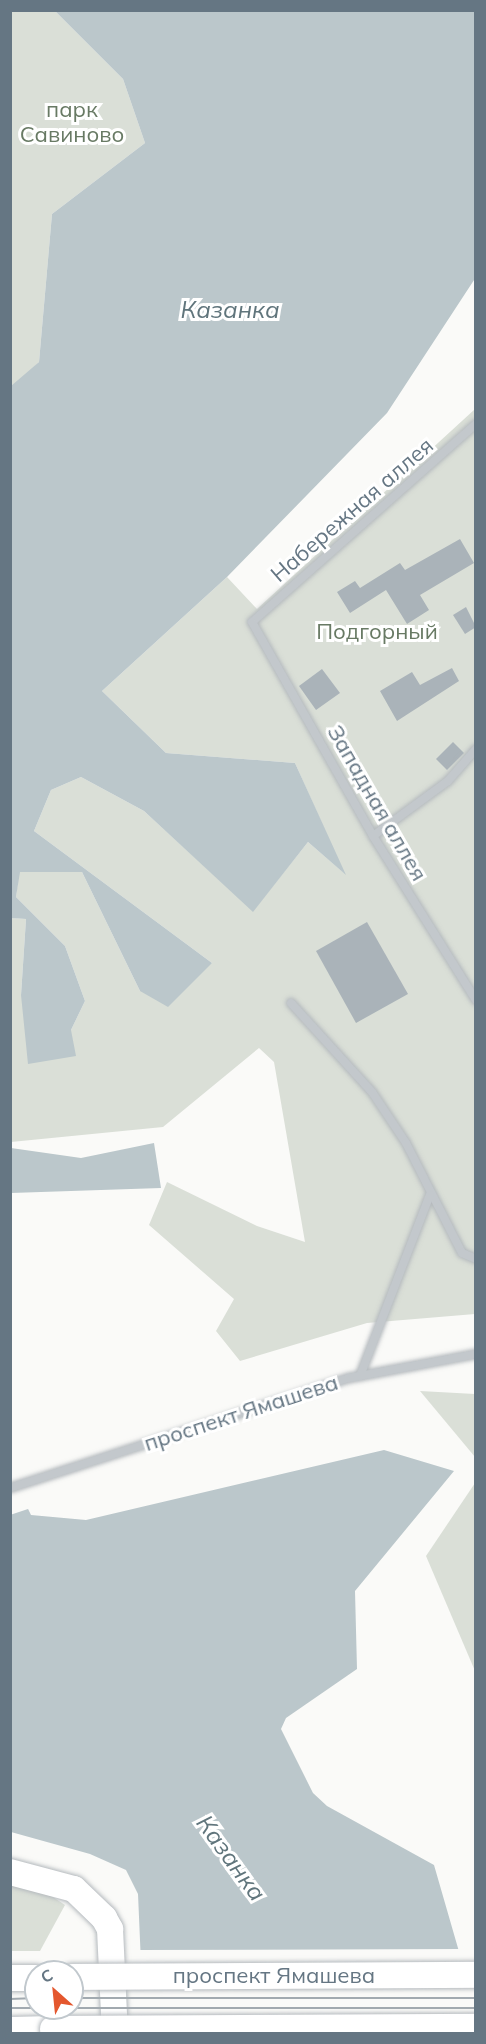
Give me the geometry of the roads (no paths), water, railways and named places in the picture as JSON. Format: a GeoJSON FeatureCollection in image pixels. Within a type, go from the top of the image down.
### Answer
{"type":"FeatureCollection","features":[{"type":"Feature","properties":{"kind":"main road"},"geometry":{"type":"LineString","coordinates":[[10,1872],[74,1889],[104,1918],[110,1929],[115,2034]]}},
{"type":"Feature","properties":{"kind":"main road","name":"проспект Ямашева"},"geometry":{"type":"LineString","coordinates":[[84,1977],[476,1975]]}},
{"type":"Feature","properties":{"kind":"main road"},"geometry":{"type":"LineString","coordinates":[[10,2030],[476,2027]]}},
{"type":"Feature","properties":{"kind":"lane","name":"Набережная аллея"},"geometry":{"type":"LineString","coordinates":[[252,622],[476,424]]}},
{"type":"Feature","properties":{"kind":"lane","name":"Западная аллея"},"geometry":{"type":"LineString","coordinates":[[252,622],[373,836],[476,1000]]}},
{"type":"Feature","properties":{"kind":"lane"},"geometry":{"type":"LineString","coordinates":[[373,836],[448,781],[476,749]]}},
{"type":"Feature","properties":{"kind":"lane"},"geometry":{"type":"LineString","coordinates":[[291,1003],[372,1092],[462,1253],[476,1259]]}},
{"type":"Feature","properties":{"kind":"lane"},"geometry":{"type":"LineString","coordinates":[[360,1376],[430,1195]]}},
{"type":"Feature","properties":{"kind":"lane","name":"проспект Ямашева"},"geometry":{"type":"LineString","coordinates":[[10,1488],[360,1376],[476,1354]]}},
{"type":"Feature","properties":{"kind":"water","name":"Казанка"},"geometry":{"type":"Polygon","coordinates":[[[55,11],[475,11],[476,277],[387,413],[227,577],[102,691],[166,753],[295,763],[346,875],[308,842],[253,912],[144,811],[81,777],[51,790],[34,831],[212,963],[168,1007],[140,991],[82,872],[20,872],[16,897],[65,946],[85,1001],[71,1030],[76,1056],[28,1064],[21,995],[26,919],[10,918],[11,386],[39,362],[52,214],[145,143],[123,79],[55,11]]]}},
{"type":"Feature","properties":{"kind":"water"},"geometry":{"type":"Polygon","coordinates":[[[154,1143],[161,1188],[11,1193],[11,1148],[81,1158],[154,1143]]]}},
{"type":"Feature","properties":{"kind":"water","name":"Казанка"},"geometry":{"type":"Polygon","coordinates":[[[384,1450],[454,1471],[355,1591],[357,1669],[286,1718],[281,1729],[313,1793],[327,1806],[434,1865],[475,2007],[144,2033],[138,1894],[126,1870],[90,1854],[11,1832],[10,1472],[31,1515],[86,1520],[384,1450]]]}},
{"type":"Feature","properties":{"kind":"tram line"},"geometry":{"type":"LineString","coordinates":[[10,1999],[24,1998]]}},
{"type":"Feature","properties":{"kind":"tram line"},"geometry":{"type":"LineString","coordinates":[[84,1998],[476,1998]]}},
{"type":"Feature","properties":{"kind":"tram line"},"geometry":{"type":"LineString","coordinates":[[10,2008],[24,2008]]}},
{"type":"Feature","properties":{"kind":"tram line"},"geometry":{"type":"LineString","coordinates":[[84,2008],[476,2008]]}},
{"type":"Feature","properties":{"kind":"park label","name":"парк Савиново"},"geometry":{"type":"Point","coordinates":[72,122]}},
{"type":"Feature","properties":{"kind":"park label","name":"Подгорный"},"geometry":{"type":"Point","coordinates":[377,632]}}]}
